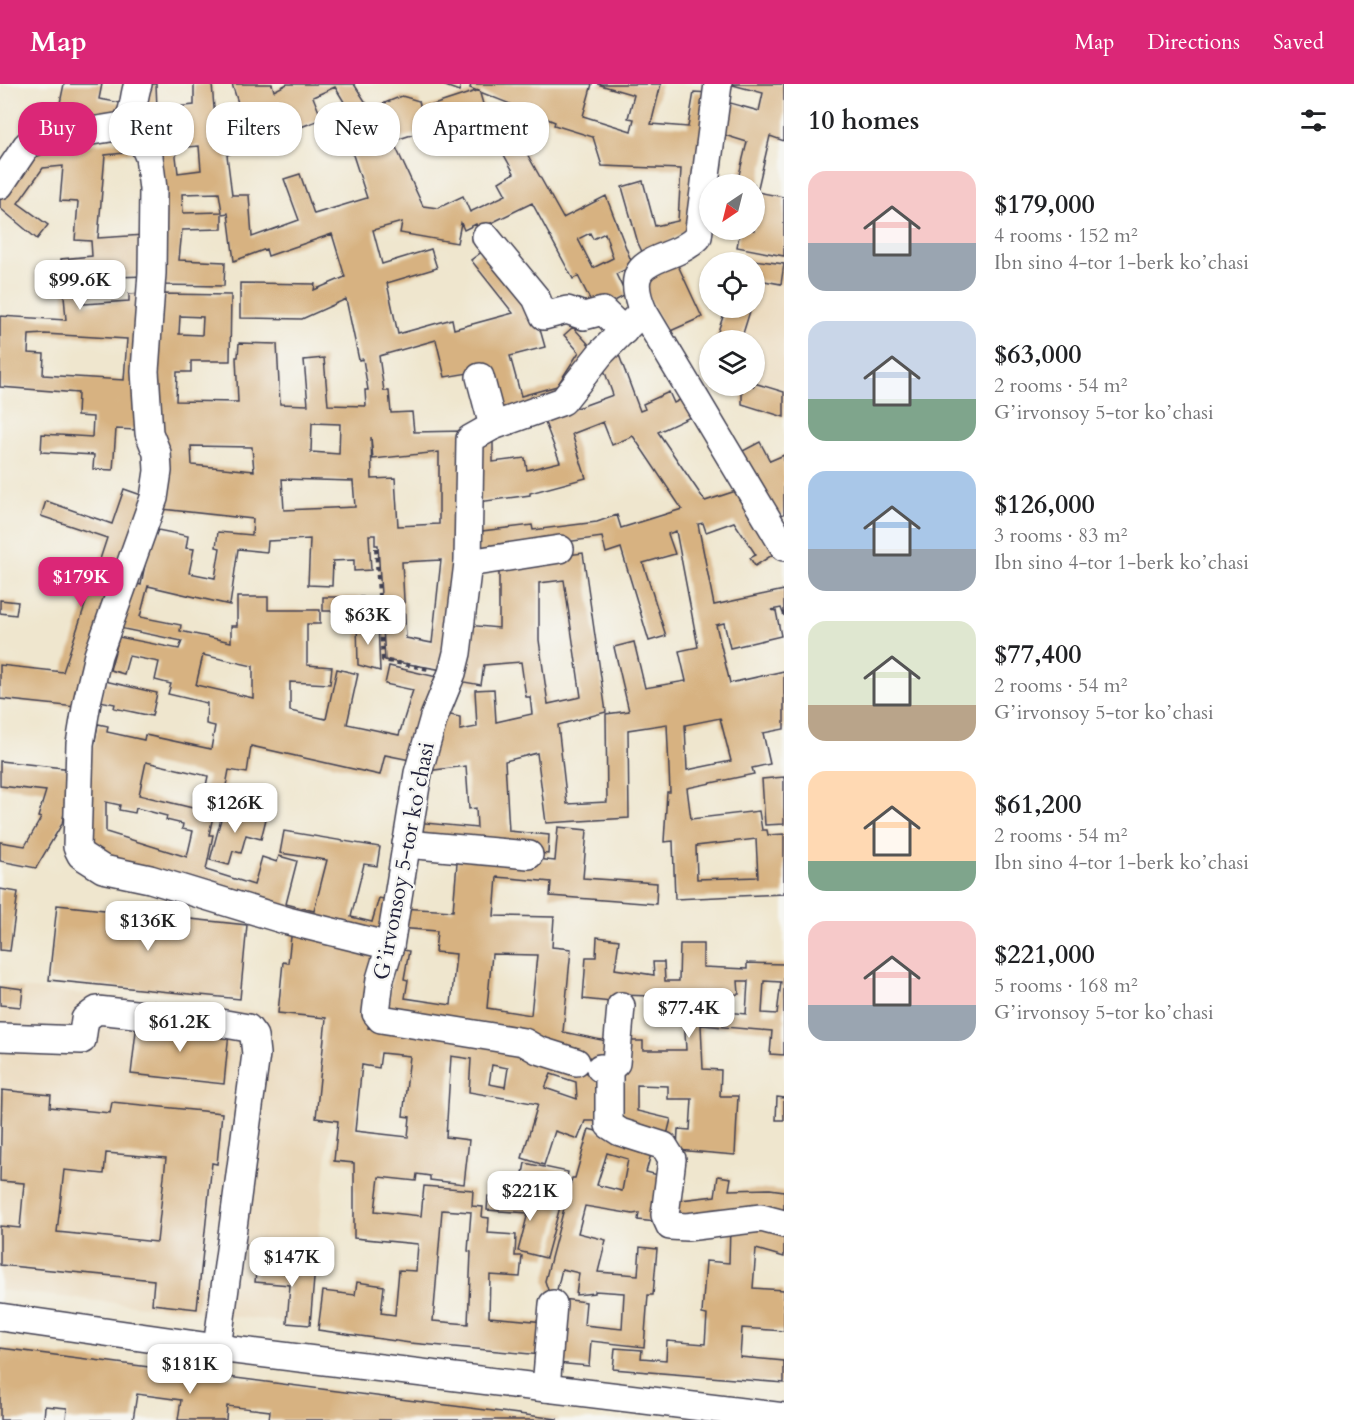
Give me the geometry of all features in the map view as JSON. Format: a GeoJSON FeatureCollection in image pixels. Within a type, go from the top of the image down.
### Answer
{"type":"FeatureCollection","features":[{"type":"Feature","properties":{"kind":"street"},"geometry":{"type":"LineString","coordinates":[[718,84],[702,228],[692,243],[659,257],[643,268],[637,276],[634,291],[643,310],[784,547]]}},
{"type":"Feature","properties":{"kind":"street"},"geometry":{"type":"LineString","coordinates":[[0,185],[27,145],[43,139],[122,126],[129,120],[136,96]]}},
{"type":"Feature","properties":{"kind":"street"},"geometry":{"type":"LineString","coordinates":[[136,96],[138,132],[149,157],[153,189],[152,273],[145,371],[149,433],[157,453],[158,471],[154,498],[98,655],[87,702],[80,744],[77,847],[89,863],[103,869],[150,879],[288,921],[390,946]]}},
{"type":"Feature","properties":{"kind":"street"},"geometry":{"type":"LineString","coordinates":[[486,237],[536,298],[544,316],[567,310],[584,316],[603,311],[624,331]]}},
{"type":"Feature","properties":{"kind":"street","name":"Gʼirvonsoy 5-tor koʼchasi"},"geometry":{"type":"LineString","coordinates":[[595,1066],[538,1050],[524,1042],[378,1018],[376,1013],[380,979],[390,946],[418,773],[434,717],[452,673],[464,610],[468,563],[469,443],[473,436],[493,426],[563,401],[601,353],[643,310]]}},
{"type":"Feature","properties":{"kind":"street"},"geometry":{"type":"LineString","coordinates":[[480,377],[493,426]]}},
{"type":"Feature","properties":{"kind":"street"},"geometry":{"type":"LineString","coordinates":[[468,563],[560,549]]}},
{"type":"Feature","properties":{"kind":"street"},"geometry":{"type":"LineString","coordinates":[[406,844],[529,855]]}},
{"type":"Feature","properties":{"kind":"street"},"geometry":{"type":"LineString","coordinates":[[621,1006],[616,1063],[595,1066],[609,1125],[620,1132],[664,1146],[669,1151],[672,1159],[665,1215],[670,1226],[687,1227],[760,1218],[784,1224]]}},
{"type":"Feature","properties":{"kind":"street"},"geometry":{"type":"LineString","coordinates":[[0,1037],[82,1040],[85,1019],[97,1010],[220,1023],[248,1028],[254,1036],[256,1054],[216,1348]]}},
{"type":"Feature","properties":{"kind":"street"},"geometry":{"type":"LineString","coordinates":[[546,1388],[553,1304]]}},
{"type":"Feature","properties":{"kind":"street"},"geometry":{"type":"LineString","coordinates":[[0,1317],[216,1348],[784,1417]]}},
{"type":"Feature","properties":{"kind":"path"},"geometry":{"type":"LineString","coordinates":[[376,548],[382,660],[452,673]]}},
{"type":"Feature","properties":{"kind":"shaded area"},"geometry":{"type":"Polygon","coordinates":[[[784,225],[784,392],[765,386],[765,330],[718,330],[723,318],[765,318],[765,252],[742,252],[743,248],[737,247],[738,240],[765,240],[765,227],[784,225]]]}},
{"type":"Feature","properties":{"kind":"shaded area"},"geometry":{"type":"Polygon","coordinates":[[[0,986],[349,1020],[338,1121],[330,1121],[310,1325],[0,1290],[0,986]]]}},
{"type":"Feature","properties":{"kind":"building"},"geometry":{"type":"Polygon","coordinates":[[[64,84],[102,84],[99,99],[116,102],[109,102],[109,123],[97,124],[97,102],[60,102],[64,84]]]}},
{"type":"Feature","properties":{"kind":"building"},"geometry":{"type":"Polygon","coordinates":[[[145,84],[156,84],[157,102],[144,102],[145,84]]]}},
{"type":"Feature","properties":{"kind":"building"},"geometry":{"type":"Polygon","coordinates":[[[194,84],[212,84],[214,102],[206,102],[206,156],[227,156],[232,195],[249,195],[252,237],[299,220],[284,179],[300,174],[314,214],[367,198],[353,156],[400,156],[423,206],[438,208],[463,196],[470,212],[506,195],[499,182],[514,173],[505,156],[528,156],[563,218],[606,196],[633,266],[616,274],[626,295],[596,311],[578,276],[573,279],[532,203],[479,229],[476,224],[464,230],[461,223],[457,243],[400,233],[402,222],[373,230],[382,264],[431,249],[437,268],[387,283],[398,334],[452,319],[454,329],[513,313],[471,260],[487,248],[534,308],[545,347],[510,356],[521,396],[557,386],[579,352],[564,335],[573,327],[593,349],[559,398],[500,421],[486,370],[445,377],[436,340],[379,356],[384,391],[389,391],[391,413],[412,412],[414,432],[464,431],[449,671],[385,660],[378,545],[375,545],[375,535],[369,535],[371,570],[354,571],[354,560],[333,561],[332,586],[308,585],[310,539],[268,541],[267,552],[238,549],[230,605],[148,586],[140,617],[181,625],[180,631],[231,642],[231,626],[237,626],[237,597],[268,597],[268,610],[320,610],[320,624],[307,624],[307,665],[332,667],[330,684],[290,682],[290,711],[326,719],[337,669],[358,674],[347,724],[399,735],[413,690],[385,684],[389,666],[441,678],[415,761],[385,755],[380,775],[251,746],[247,773],[229,770],[220,817],[213,816],[209,835],[213,835],[206,870],[254,885],[262,857],[277,862],[279,856],[297,861],[286,904],[314,911],[327,860],[280,853],[284,831],[380,847],[377,866],[364,864],[351,917],[372,922],[379,898],[394,901],[388,939],[88,855],[85,745],[94,745],[98,724],[108,726],[107,732],[144,740],[145,735],[211,749],[215,726],[206,724],[207,703],[168,694],[171,684],[155,680],[159,662],[129,656],[124,674],[110,670],[119,637],[179,649],[182,641],[119,628],[131,582],[141,585],[149,544],[158,530],[188,536],[186,548],[194,549],[189,573],[215,578],[220,548],[216,547],[218,532],[252,535],[253,519],[162,509],[157,442],[159,294],[231,295],[230,361],[191,361],[191,372],[177,372],[176,401],[238,402],[236,357],[238,357],[239,343],[277,344],[280,404],[308,405],[304,360],[324,358],[328,405],[366,406],[365,390],[368,390],[363,359],[359,360],[346,299],[302,319],[240,318],[240,283],[315,284],[314,290],[345,277],[332,234],[268,256],[266,249],[234,261],[228,213],[222,214],[222,229],[182,230],[179,260],[225,262],[224,286],[160,285],[161,175],[159,156],[176,156],[178,173],[201,170],[199,146],[194,146],[194,84]],[[219,193],[182,194],[183,213],[222,212],[219,193]],[[590,233],[578,239],[593,268],[613,258],[605,233],[593,239],[590,233]],[[180,316],[179,334],[202,335],[203,317],[180,316]],[[312,423],[311,452],[339,454],[340,424],[312,423]],[[371,437],[372,479],[395,478],[398,526],[439,524],[439,452],[373,459],[371,437]],[[191,446],[192,465],[254,471],[252,447],[191,446]],[[282,479],[284,510],[355,507],[353,481],[282,479]],[[441,560],[402,562],[406,638],[432,643],[441,560]],[[203,655],[196,685],[253,698],[253,666],[203,655]],[[146,762],[139,795],[201,810],[208,776],[146,762]],[[106,802],[106,832],[187,857],[193,831],[182,829],[183,824],[166,820],[167,816],[136,808],[135,813],[119,810],[120,805],[106,802]]]}},
{"type":"Feature","properties":{"kind":"building"},"geometry":{"type":"Polygon","coordinates":[[[232,84],[272,84],[274,91],[287,84],[354,84],[366,102],[344,102],[335,87],[313,97],[315,102],[314,122],[302,127],[302,102],[238,102],[232,84]]]}},
{"type":"Feature","properties":{"kind":"building"},"geometry":{"type":"Polygon","coordinates":[[[440,84],[461,84],[459,91],[440,84]]]}},
{"type":"Feature","properties":{"kind":"building"},"geometry":{"type":"Polygon","coordinates":[[[471,84],[592,84],[583,116],[631,131],[634,119],[628,118],[634,95],[597,84],[661,84],[651,124],[688,127],[694,92],[710,93],[701,174],[699,174],[696,223],[645,258],[638,243],[622,187],[643,181],[655,226],[678,221],[681,169],[602,166],[593,137],[554,125],[555,122],[549,120],[549,102],[505,102],[470,88],[471,84]]]}},
{"type":"Feature","properties":{"kind":"building"},"geometry":{"type":"Polygon","coordinates":[[[729,84],[784,84],[784,141],[770,136],[761,174],[739,174],[747,142],[721,134],[730,103],[759,111],[763,93],[729,84]]]}},
{"type":"Feature","properties":{"kind":"building"},"geometry":{"type":"Polygon","coordinates":[[[479,90],[482,102],[442,102],[479,90]]]}},
{"type":"Feature","properties":{"kind":"building"},"geometry":{"type":"Polygon","coordinates":[[[402,96],[419,101],[412,102],[412,135],[400,139],[400,102],[387,102],[402,96]]]}},
{"type":"Feature","properties":{"kind":"building"},"geometry":{"type":"Polygon","coordinates":[[[109,142],[109,155],[105,155],[98,238],[144,235],[147,276],[82,278],[84,304],[129,301],[129,294],[144,293],[137,430],[116,429],[113,470],[93,469],[94,455],[41,452],[42,434],[92,437],[93,417],[77,416],[78,393],[0,387],[0,316],[66,320],[61,259],[92,256],[91,241],[75,240],[78,202],[60,201],[63,166],[43,168],[18,203],[48,225],[37,239],[0,208],[0,195],[29,156],[97,156],[97,144],[109,142]],[[29,335],[28,353],[44,354],[43,375],[124,380],[127,339],[29,335]]]}},
{"type":"Feature","properties":{"kind":"building"},"geometry":{"type":"Polygon","coordinates":[[[765,193],[784,197],[784,256],[737,247],[738,240],[765,240],[765,193]]]}},
{"type":"Feature","properties":{"kind":"building"},"geometry":{"type":"Polygon","coordinates":[[[675,259],[699,311],[700,318],[666,333],[643,285],[675,259]]]}},
{"type":"Feature","properties":{"kind":"building"},"geometry":{"type":"Polygon","coordinates":[[[765,262],[784,264],[781,284],[765,281],[765,262]]]}},
{"type":"Feature","properties":{"kind":"building"},"geometry":{"type":"Polygon","coordinates":[[[723,318],[748,318],[744,330],[718,330],[723,318]]]}},
{"type":"Feature","properties":{"kind":"building"},"geometry":{"type":"Polygon","coordinates":[[[619,355],[640,411],[645,409],[643,404],[669,392],[674,403],[688,396],[697,414],[658,432],[705,501],[742,489],[777,552],[755,566],[750,558],[756,555],[734,522],[706,532],[703,523],[698,524],[714,605],[784,590],[784,616],[781,608],[771,610],[776,611],[781,636],[730,648],[724,623],[716,625],[730,683],[784,671],[784,729],[763,733],[770,764],[752,768],[754,774],[687,788],[691,819],[759,811],[762,830],[767,830],[768,835],[784,834],[784,894],[675,899],[673,841],[664,842],[667,792],[670,792],[667,724],[628,730],[629,818],[546,823],[537,753],[505,761],[509,831],[549,835],[548,854],[413,841],[415,822],[477,828],[476,808],[469,809],[466,766],[426,771],[441,713],[460,717],[460,730],[477,727],[475,690],[494,689],[496,722],[532,714],[530,697],[526,697],[521,662],[484,665],[481,685],[458,681],[467,625],[499,628],[499,567],[519,561],[583,553],[606,712],[558,725],[567,804],[607,802],[606,714],[629,711],[614,647],[634,642],[645,688],[686,681],[679,651],[698,647],[676,531],[668,534],[675,554],[643,563],[666,636],[649,641],[621,548],[606,553],[602,537],[477,554],[474,532],[532,525],[533,530],[597,522],[617,515],[621,528],[682,509],[633,436],[612,445],[603,422],[572,434],[586,478],[530,493],[530,495],[479,502],[476,443],[493,436],[493,462],[525,458],[527,470],[560,462],[544,420],[613,395],[601,361],[619,355]],[[564,580],[539,583],[539,640],[548,704],[581,697],[564,580]],[[720,718],[685,725],[687,770],[731,761],[720,718]],[[756,839],[696,846],[697,879],[758,877],[756,839]]]}},
{"type":"Feature","properties":{"kind":"building"},"geometry":{"type":"Polygon","coordinates":[[[765,386],[784,392],[784,417],[742,404],[742,396],[765,396],[765,386]]]}},
{"type":"Feature","properties":{"kind":"building"},"geometry":{"type":"Polygon","coordinates":[[[760,442],[770,461],[784,455],[784,514],[777,516],[739,453],[760,442]]]}},
{"type":"Feature","properties":{"kind":"building"},"geometry":{"type":"Polygon","coordinates":[[[124,489],[147,497],[76,707],[0,699],[0,665],[63,672],[107,538],[41,516],[46,501],[112,524],[124,489]]]}},
{"type":"Feature","properties":{"kind":"building"},"geometry":{"type":"Polygon","coordinates":[[[323,597],[363,597],[363,611],[323,611],[323,597]]]}},
{"type":"Feature","properties":{"kind":"building"},"geometry":{"type":"Polygon","coordinates":[[[0,600],[18,602],[16,615],[0,613],[0,600]]]}},
{"type":"Feature","properties":{"kind":"building"},"geometry":{"type":"Polygon","coordinates":[[[357,623],[378,623],[380,671],[358,665],[357,623]]]}},
{"type":"Feature","properties":{"kind":"building"},"geometry":{"type":"Polygon","coordinates":[[[105,681],[157,693],[152,716],[114,708],[115,704],[100,701],[105,681]]]}},
{"type":"Feature","properties":{"kind":"building"},"geometry":{"type":"Polygon","coordinates":[[[0,761],[72,769],[62,824],[36,868],[0,861],[0,842],[25,846],[41,818],[38,817],[46,791],[0,786],[0,761]]]}},
{"type":"Feature","properties":{"kind":"building"},"geometry":{"type":"Polygon","coordinates":[[[784,777],[784,824],[765,825],[762,779],[784,777]]]}},
{"type":"Feature","properties":{"kind":"building"},"geometry":{"type":"Polygon","coordinates":[[[224,808],[266,819],[261,839],[246,835],[241,853],[233,851],[229,865],[210,860],[224,808]]]}},
{"type":"Feature","properties":{"kind":"building"},"geometry":{"type":"Polygon","coordinates":[[[558,827],[587,830],[583,878],[657,883],[656,904],[550,896],[551,882],[497,877],[494,916],[554,917],[552,947],[571,949],[563,1032],[616,1043],[601,1121],[585,1121],[578,1139],[555,1131],[544,1165],[522,1158],[538,1104],[469,1092],[471,1059],[451,1056],[446,1137],[469,1140],[464,1184],[430,1180],[430,1176],[417,1174],[416,1181],[379,1177],[375,1211],[421,1216],[424,1186],[473,1190],[472,1206],[483,1207],[482,1217],[489,1218],[488,1233],[516,1235],[515,1256],[522,1256],[520,1277],[490,1275],[489,1317],[545,1322],[541,1355],[410,1343],[318,1330],[323,1291],[355,1295],[357,1282],[384,1286],[381,1313],[395,1315],[399,1270],[416,1271],[418,1244],[354,1238],[354,1163],[334,1161],[338,1121],[316,1118],[326,1018],[278,1013],[283,962],[288,963],[292,928],[379,948],[368,1028],[430,1035],[386,1011],[397,949],[409,951],[404,979],[408,980],[405,998],[451,1005],[456,954],[435,952],[437,931],[398,928],[400,908],[453,911],[458,851],[555,861],[558,827]],[[492,954],[487,1008],[531,1015],[537,955],[492,954]],[[381,1053],[379,1068],[362,1065],[355,1131],[408,1137],[410,1117],[403,1116],[410,1056],[381,1053]],[[492,1065],[489,1084],[505,1087],[508,1068],[492,1065]],[[551,1074],[545,1088],[577,1099],[576,1082],[551,1074]],[[442,1210],[433,1321],[468,1324],[471,1252],[468,1251],[471,1212],[442,1210]]]}},
{"type":"Feature","properties":{"kind":"building"},"geometry":{"type":"Polygon","coordinates":[[[0,889],[18,892],[10,951],[0,950],[0,889]]]}},
{"type":"Feature","properties":{"kind":"building"},"geometry":{"type":"Polygon","coordinates":[[[57,905],[247,925],[240,999],[49,980],[57,905]]]}},
{"type":"Feature","properties":{"kind":"building"},"geometry":{"type":"Polygon","coordinates":[[[597,937],[619,940],[615,969],[654,975],[653,962],[664,962],[665,981],[679,981],[680,944],[703,944],[703,967],[747,969],[747,963],[784,964],[784,1055],[770,1054],[772,1031],[701,1025],[703,1069],[721,1070],[720,1096],[738,1096],[735,1155],[677,1150],[678,1129],[690,1130],[692,1099],[668,1099],[668,1086],[637,1085],[637,1111],[671,1119],[665,1143],[618,1130],[621,1041],[643,1041],[643,1050],[686,1050],[683,997],[622,995],[621,1003],[583,999],[586,957],[596,957],[597,937]],[[738,981],[739,994],[715,995],[716,1011],[746,1014],[748,981],[738,981]],[[764,981],[762,1013],[777,1014],[781,982],[764,981]]]}},
{"type":"Feature","properties":{"kind":"building"},"geometry":{"type":"Polygon","coordinates":[[[0,986],[23,989],[21,1007],[0,1005],[0,986]]]}},
{"type":"Feature","properties":{"kind":"building"},"geometry":{"type":"Polygon","coordinates":[[[137,1022],[229,1032],[224,1084],[131,1074],[137,1022]]]}},
{"type":"Feature","properties":{"kind":"building"},"geometry":{"type":"Polygon","coordinates":[[[2,1090],[51,1095],[50,1107],[110,1113],[112,1102],[222,1113],[217,1164],[212,1163],[197,1309],[152,1304],[154,1280],[0,1265],[0,1226],[20,1228],[24,1183],[0,1181],[2,1090]],[[106,1153],[104,1174],[64,1170],[57,1232],[157,1242],[166,1158],[106,1153]]]}},
{"type":"Feature","properties":{"kind":"building"},"geometry":{"type":"Polygon","coordinates":[[[777,1097],[784,1098],[784,1120],[776,1120],[777,1097]]]}},
{"type":"Feature","properties":{"kind":"building"},"geometry":{"type":"Polygon","coordinates":[[[589,1129],[653,1147],[646,1172],[662,1176],[656,1222],[638,1220],[639,1213],[585,1206],[578,1233],[606,1240],[598,1272],[638,1275],[640,1247],[657,1249],[653,1295],[648,1295],[644,1347],[591,1341],[589,1366],[556,1363],[562,1299],[586,1302],[584,1325],[622,1329],[624,1293],[595,1291],[595,1293],[576,1295],[579,1273],[562,1269],[556,1294],[549,1293],[545,1281],[572,1178],[575,1178],[589,1129]],[[607,1153],[597,1185],[622,1191],[628,1159],[607,1153]]]}},
{"type":"Feature","properties":{"kind":"building"},"geometry":{"type":"Polygon","coordinates":[[[525,1163],[568,1172],[564,1193],[521,1184],[525,1163]]]}},
{"type":"Feature","properties":{"kind":"building"},"geometry":{"type":"Polygon","coordinates":[[[718,1176],[731,1178],[729,1190],[784,1191],[784,1220],[674,1222],[672,1201],[715,1196],[718,1176]]]}},
{"type":"Feature","properties":{"kind":"building"},"geometry":{"type":"Polygon","coordinates":[[[488,1196],[531,1199],[560,1207],[546,1258],[518,1251],[528,1213],[487,1210],[488,1196]]]}},
{"type":"Feature","properties":{"kind":"building"},"geometry":{"type":"Polygon","coordinates":[[[730,1226],[784,1230],[784,1257],[756,1249],[753,1288],[784,1290],[784,1331],[742,1328],[740,1357],[784,1361],[784,1383],[613,1369],[615,1348],[642,1350],[641,1358],[666,1360],[667,1341],[705,1344],[707,1315],[702,1314],[706,1261],[729,1263],[730,1226]]]}},
{"type":"Feature","properties":{"kind":"building"},"geometry":{"type":"Polygon","coordinates":[[[257,1262],[315,1267],[310,1325],[287,1323],[290,1285],[255,1282],[257,1262]]]}},
{"type":"Feature","properties":{"kind":"building"},"geometry":{"type":"Polygon","coordinates":[[[0,1348],[557,1420],[269,1420],[270,1411],[227,1406],[226,1420],[178,1420],[181,1400],[137,1394],[133,1420],[66,1420],[67,1408],[45,1406],[44,1420],[0,1420],[0,1348]]]}}]}
